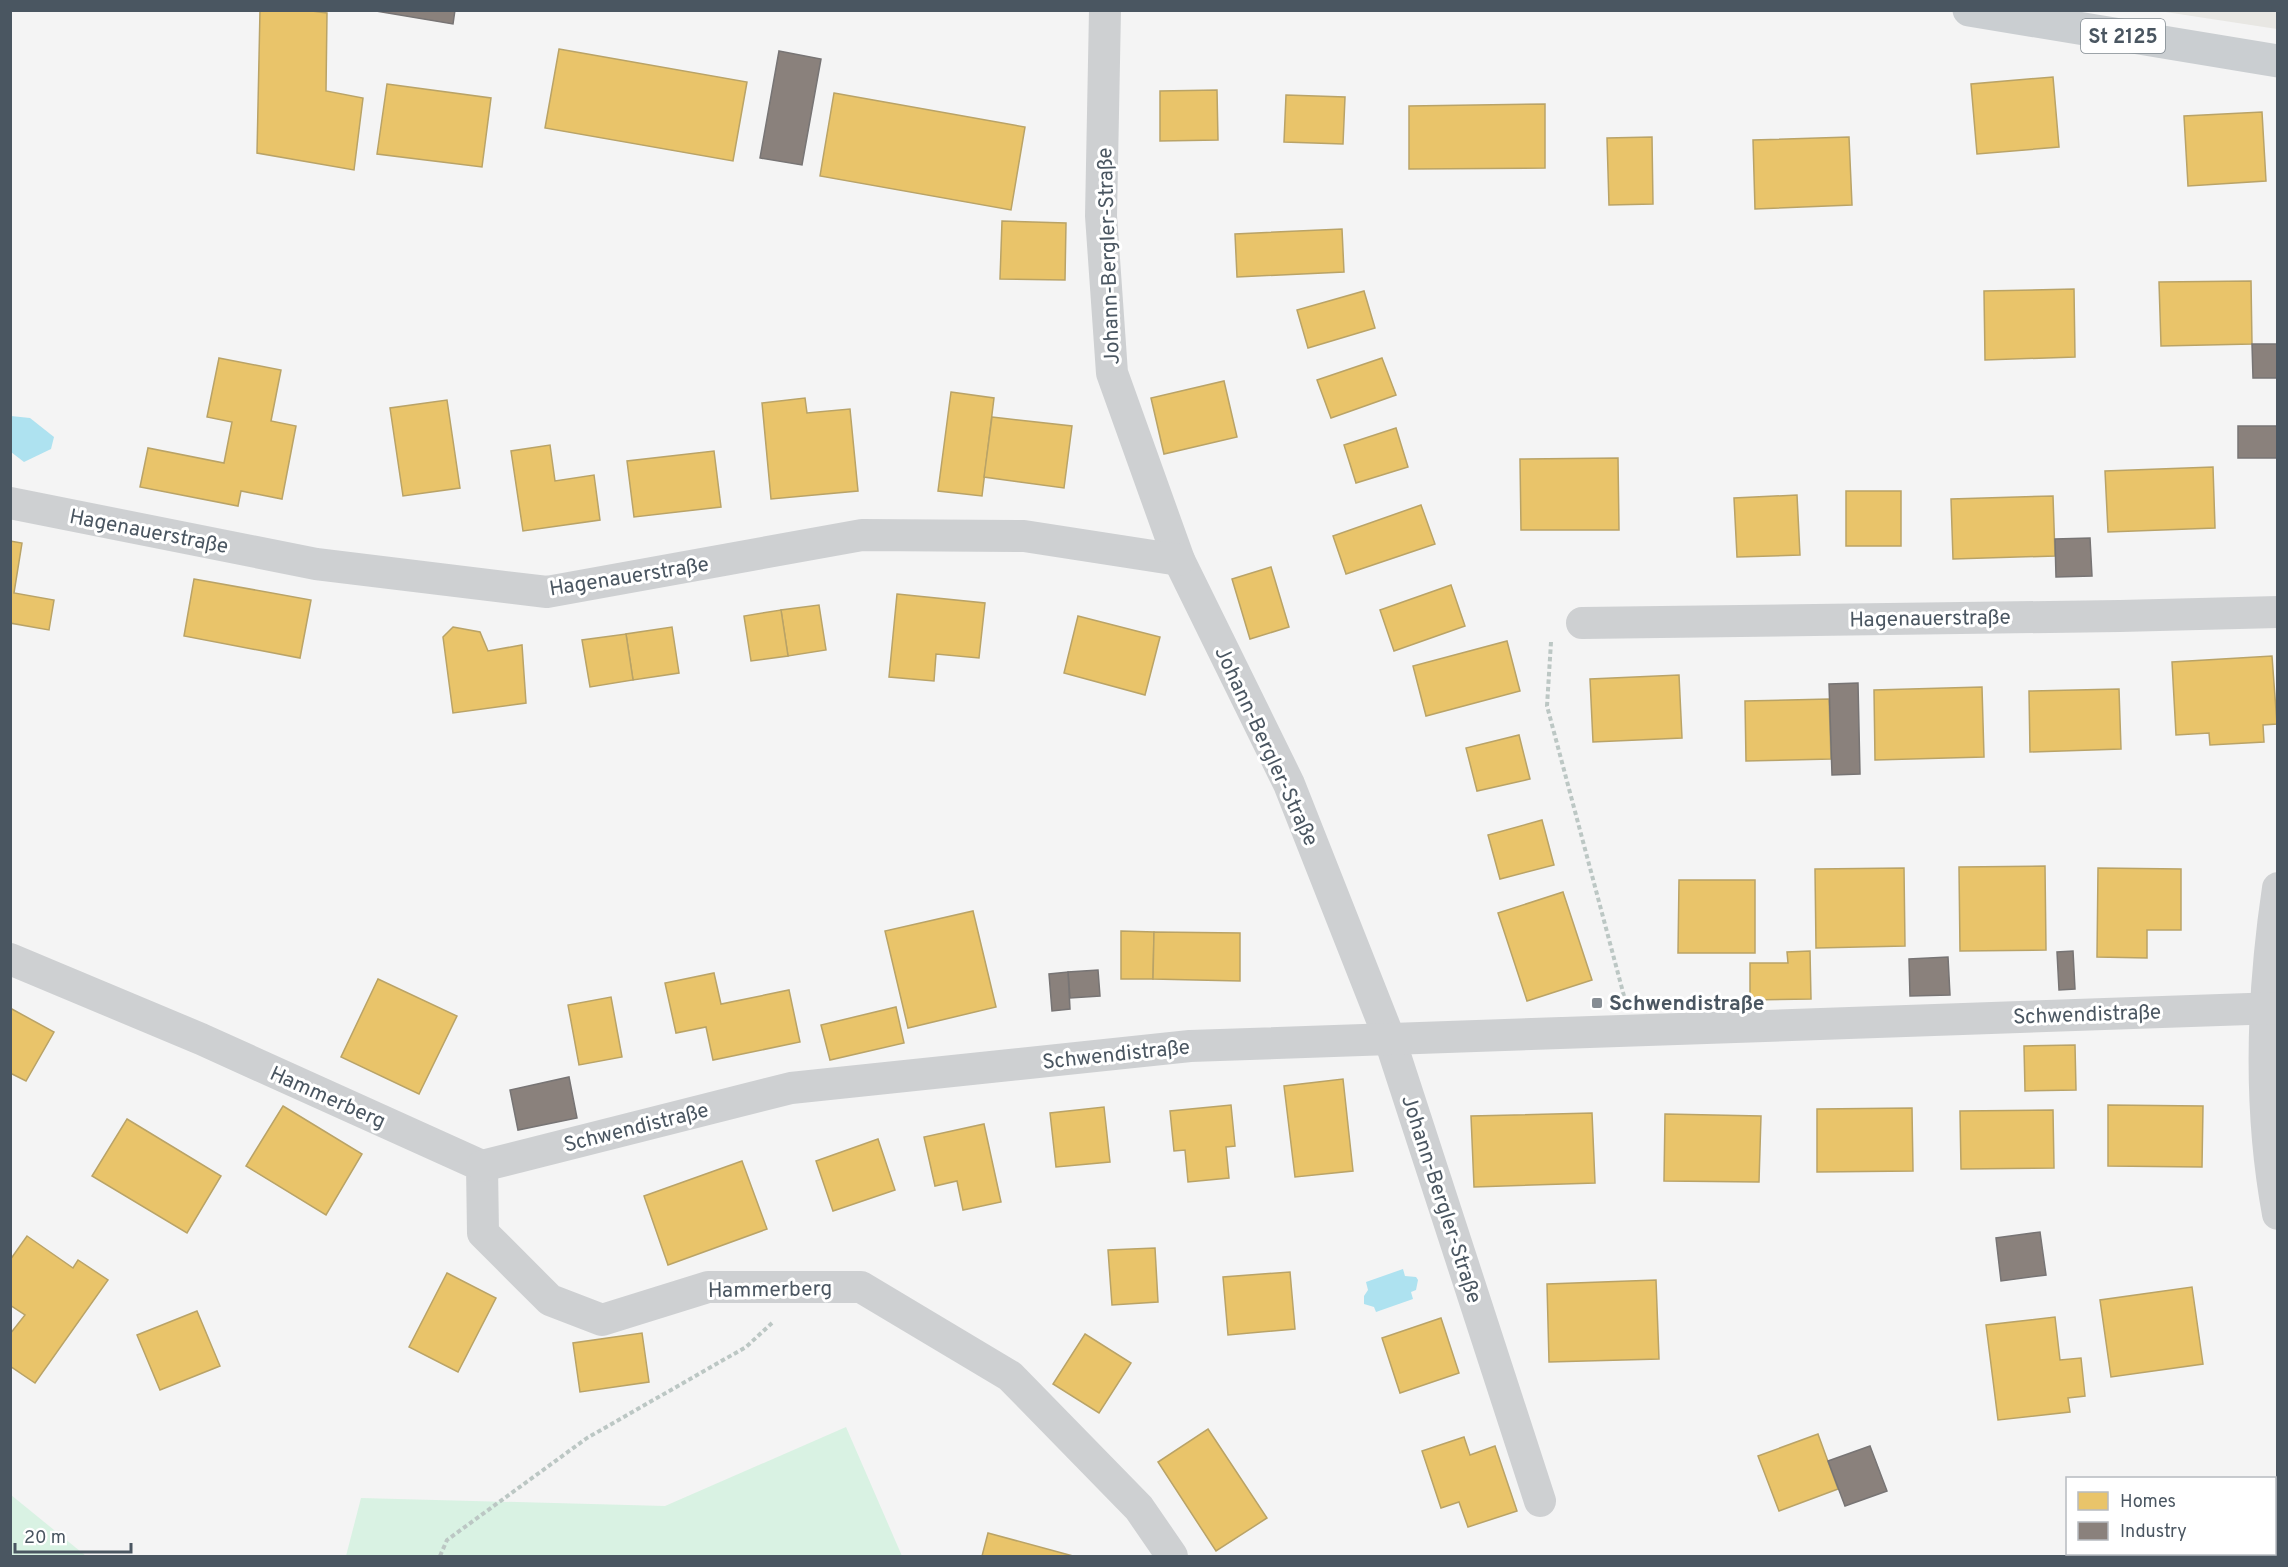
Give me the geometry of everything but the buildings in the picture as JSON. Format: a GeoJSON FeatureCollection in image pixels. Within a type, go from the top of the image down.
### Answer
{"type":"FeatureCollection","features":[{"type":"Feature","properties":{"kind":"main road","name":"St 2125"},"geometry":{"type":"LineString","coordinates":[[1969,10],[2277,61]]}},
{"type":"Feature","properties":{"kind":"street","name":"Johann-Bergler-Straße"},"geometry":{"type":"LineString","coordinates":[[1105,10],[1101,216],[1112,373],[1179,560],[1289,784],[1390,1040],[1540,1500]]}},
{"type":"Feature","properties":{"kind":"street","name":"Hagenauerstraße"},"geometry":{"type":"LineString","coordinates":[[10,503],[316,564],[547,592],[862,535],[1024,536],[1179,560]]}},
{"type":"Feature","properties":{"kind":"street","name":"Hagenauerstraße"},"geometry":{"type":"LineString","coordinates":[[1582,622],[2277,612]]}},
{"type":"Feature","properties":{"kind":"street"},"geometry":{"type":"LineString","coordinates":[[2277,888],[2271,936],[2271,1007],[2264,1059],[2267,1123],[2277,1214]]}},
{"type":"Feature","properties":{"kind":"street","name":"Hammerberg"},"geometry":{"type":"LineString","coordinates":[[10,959],[201,1039],[482,1166],[483,1233],[550,1300],[602,1320],[708,1287],[861,1287],[1010,1376],[1139,1509],[1172,1557]]}},
{"type":"Feature","properties":{"kind":"street","name":"Schwendistraße"},"geometry":{"type":"LineString","coordinates":[[482,1166],[791,1088],[1190,1046],[2271,1007]]}},
{"type":"Feature","properties":{"kind":"path"},"geometry":{"type":"LineString","coordinates":[[1582,622],[1552,639],[1547,705],[1634,1031]]}},
{"type":"Feature","properties":{"kind":"path"},"geometry":{"type":"LineString","coordinates":[[440,1557],[447,1540],[586,1438],[746,1347],[809,1287]]}},
{"type":"Feature","properties":{"kind":"shaded area"},"geometry":{"type":"Polygon","coordinates":[[[2159,11],[2277,11],[2277,29],[2159,11]]]}},
{"type":"Feature","properties":{"kind":"green space"},"geometry":{"type":"Polygon","coordinates":[[[846,1427],[902,1556],[346,1556],[361,1498],[665,1506],[846,1427]]]}},
{"type":"Feature","properties":{"kind":"green space"},"geometry":{"type":"Polygon","coordinates":[[[11,1495],[86,1556],[11,1556],[11,1495]]]}},
{"type":"Feature","properties":{"kind":"water"},"geometry":{"type":"Polygon","coordinates":[[[11,416],[30,418],[54,437],[51,449],[24,462],[11,452],[11,416]]]}},
{"type":"Feature","properties":{"kind":"water"},"geometry":{"type":"Polygon","coordinates":[[[1403,1269],[1405,1276],[1416,1277],[1418,1280],[1416,1290],[1411,1292],[1413,1299],[1376,1312],[1374,1307],[1364,1304],[1364,1296],[1368,1290],[1366,1282],[1403,1269]]]}},
{"type":"Feature","properties":{"kind":"place","name":"Schwendistraße"},"geometry":{"type":"Point","coordinates":[1597,1003]}}]}
